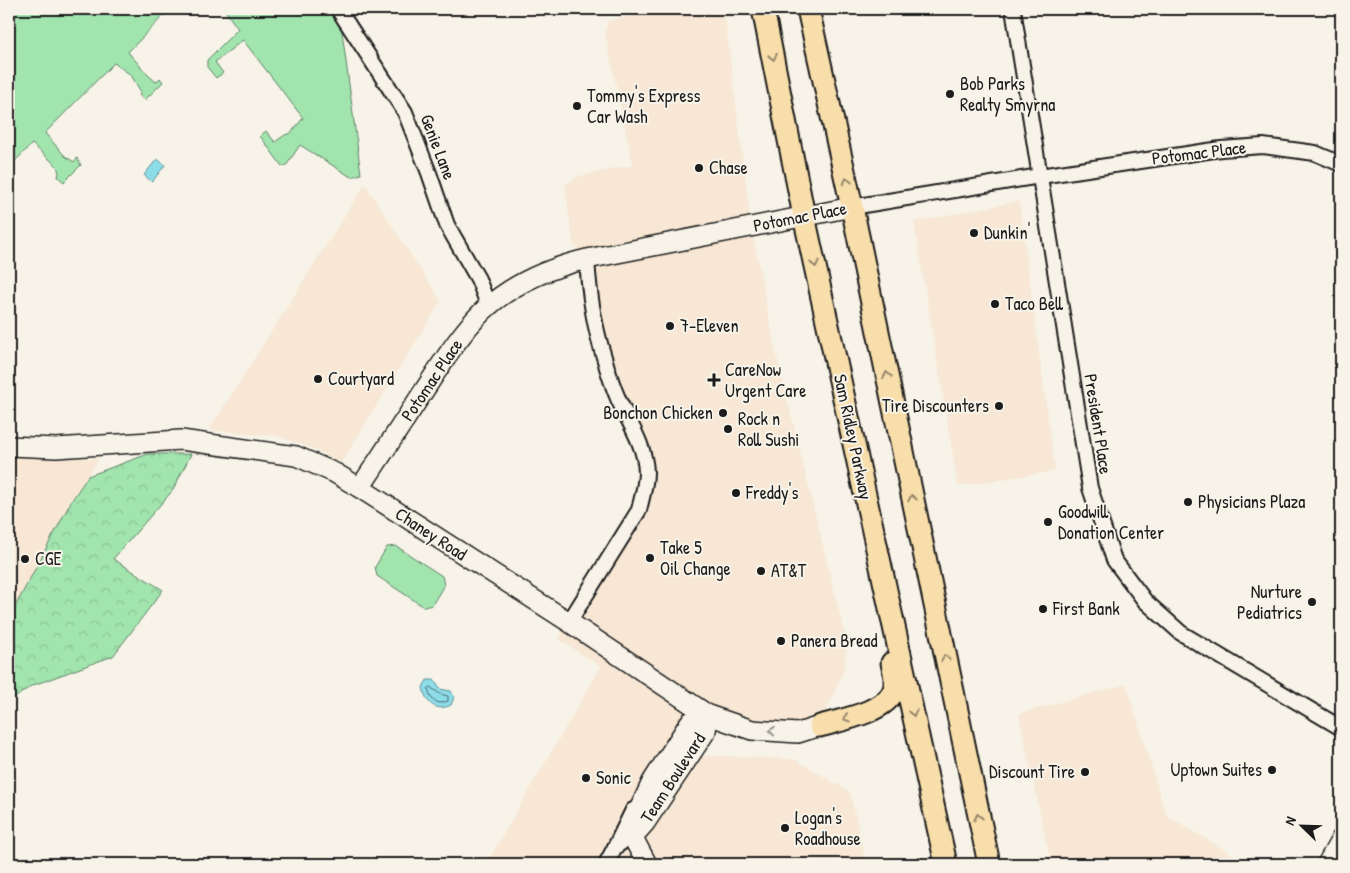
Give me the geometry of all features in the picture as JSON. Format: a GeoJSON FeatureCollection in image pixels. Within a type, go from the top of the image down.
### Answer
{"type":"FeatureCollection","features":[{"type":"Feature","properties":{"kind":"main road","name":"Sam Ridley Parkway"},"geometry":{"type":"LineString","coordinates":[[763,9],[804,216],[946,864]]}},
{"type":"Feature","properties":{"kind":"main road"},"geometry":{"type":"LineString","coordinates":[[808,9],[852,207],[988,864]]}},
{"type":"Feature","properties":{"kind":"main road"},"geometry":{"type":"LineString","coordinates":[[820,726],[881,706],[890,699],[895,689],[896,680],[872,566],[865,493]]}},
{"type":"Feature","properties":{"kind":"street","name":"Genie Lane"},"geometry":{"type":"LineString","coordinates":[[338,9],[405,112],[447,226],[478,279],[489,307]]}},
{"type":"Feature","properties":{"kind":"street","name":"President Place"},"geometry":{"type":"LineString","coordinates":[[1013,9],[1090,488],[1114,560],[1145,601],[1181,633],[1341,728]]}},
{"type":"Feature","properties":{"kind":"street","name":"Potomac Place"},"geometry":{"type":"LineString","coordinates":[[360,488],[458,339],[483,312],[509,292],[537,276],[569,264],[852,207],[1221,148],[1263,146],[1315,153],[1341,164]]}},
{"type":"Feature","properties":{"kind":"street"},"geometry":{"type":"LineString","coordinates":[[569,622],[639,510],[646,473],[645,457],[619,399],[603,356],[589,288],[587,259]]}},
{"type":"Feature","properties":{"kind":"street","name":"Chaney Road"},"geometry":{"type":"LineString","coordinates":[[9,446],[56,448],[181,440],[296,456],[336,473],[360,488],[569,622],[708,715],[752,730],[798,733],[820,726]]}},
{"type":"Feature","properties":{"kind":"street","name":"Team Boulevard"},"geometry":{"type":"LineString","coordinates":[[647,864],[632,836],[636,816],[652,782],[706,731],[708,715]]}},
{"type":"Feature","properties":{"kind":"street","name":"Team Boulevard"},"geometry":{"type":"LineString","coordinates":[[632,836],[645,823],[676,761]]}},
{"type":"Feature","properties":{"kind":"street"},"geometry":{"type":"LineString","coordinates":[[606,864],[631,814],[652,782]]}},
{"type":"Feature","properties":{"kind":"street"},"geometry":{"type":"LineString","coordinates":[[615,847],[632,836]]}},
{"type":"Feature","properties":{"kind":"street"},"geometry":{"type":"LineString","coordinates":[[1326,864],[1341,839]]}},
{"type":"Feature","properties":{"kind":"shaded area"},"geometry":{"type":"Polygon","coordinates":[[[665,9],[724,9],[751,224],[776,354],[847,644],[844,669],[820,726],[798,733],[708,715],[692,755],[794,759],[850,792],[866,864],[486,864],[601,667],[559,639],[639,510],[646,473],[619,399],[587,259],[573,243],[565,185],[580,176],[633,165],[605,33],[608,21],[665,9]]]}},
{"type":"Feature","properties":{"kind":"shaded area"},"geometry":{"type":"Polygon","coordinates":[[[365,184],[441,301],[341,463],[314,449],[277,436],[209,430],[365,184]]]}},
{"type":"Feature","properties":{"kind":"shaded area"},"geometry":{"type":"Polygon","coordinates":[[[1019,201],[1055,471],[958,486],[914,222],[1019,201]]]}},
{"type":"Feature","properties":{"kind":"shaded area","name":"CGE"},"geometry":{"type":"Polygon","coordinates":[[[9,454],[99,459],[73,498],[9,618],[9,454]]]}},
{"type":"Feature","properties":{"kind":"shaded area"},"geometry":{"type":"Polygon","coordinates":[[[1126,684],[1166,815],[1248,864],[1051,864],[1019,714],[1126,684]]]}},
{"type":"Feature","properties":{"kind":"green space"},"geometry":{"type":"Polygon","coordinates":[[[9,9],[170,9],[128,52],[156,82],[160,78],[163,82],[145,100],[139,95],[141,92],[131,75],[114,63],[45,133],[65,156],[74,162],[77,158],[81,165],[64,182],[58,177],[57,166],[32,144],[9,167],[9,9]]]}},
{"type":"Feature","properties":{"kind":"green space"},"geometry":{"type":"Polygon","coordinates":[[[224,9],[339,9],[361,174],[351,177],[300,145],[286,166],[282,166],[260,136],[266,131],[275,142],[291,133],[303,118],[243,40],[215,62],[223,73],[216,78],[207,67],[207,60],[238,29],[224,9]]]}},
{"type":"Feature","properties":{"kind":"green space"},"geometry":{"type":"Polygon","coordinates":[[[148,454],[191,454],[173,490],[113,559],[163,590],[113,656],[31,686],[9,702],[9,618],[72,500],[88,476],[148,454]]]}},
{"type":"Feature","properties":{"kind":"green space"},"geometry":{"type":"Polygon","coordinates":[[[396,546],[442,576],[444,585],[432,605],[424,607],[377,576],[375,567],[387,547],[396,546]]]}},
{"type":"Feature","properties":{"kind":"water"},"geometry":{"type":"Polygon","coordinates":[[[157,159],[165,165],[152,182],[144,175],[157,159]]]}},
{"type":"Feature","properties":{"kind":"water"},"geometry":{"type":"Polygon","coordinates":[[[427,680],[434,680],[440,689],[451,691],[454,697],[451,705],[440,708],[432,705],[426,697],[423,687],[427,680]]]}},
{"type":"Feature","properties":{"kind":"place","name":"Bob Parks Realty Smyrna"},"geometry":{"type":"Point","coordinates":[950,94]}},
{"type":"Feature","properties":{"kind":"place","name":"Tommy's Express Car Wash"},"geometry":{"type":"Point","coordinates":[577,106]}},
{"type":"Feature","properties":{"kind":"place","name":"Chase"},"geometry":{"type":"Point","coordinates":[699,168]}},
{"type":"Feature","properties":{"kind":"place","name":"Dunkin'"},"geometry":{"type":"Point","coordinates":[974,233]}},
{"type":"Feature","properties":{"kind":"place","name":"Taco Bell"},"geometry":{"type":"Point","coordinates":[995,304]}},
{"type":"Feature","properties":{"kind":"place","name":"7-Eleven"},"geometry":{"type":"Point","coordinates":[670,326]}},
{"type":"Feature","properties":{"kind":"place","name":"Courtyard"},"geometry":{"type":"Point","coordinates":[318,379]}},
{"type":"Feature","properties":{"kind":"place","name":"CareNow Urgent Care"},"geometry":{"type":"Point","coordinates":[714,380]}},
{"type":"Feature","properties":{"kind":"place","name":"Tire Discounters"},"geometry":{"type":"Point","coordinates":[999,406]}},
{"type":"Feature","properties":{"kind":"place","name":"Bonchon Chicken"},"geometry":{"type":"Point","coordinates":[723,413]}},
{"type":"Feature","properties":{"kind":"place","name":"Rock n Roll Sushi"},"geometry":{"type":"Point","coordinates":[728,429]}},
{"type":"Feature","properties":{"kind":"place","name":"Freddy's"},"geometry":{"type":"Point","coordinates":[736,493]}},
{"type":"Feature","properties":{"kind":"place","name":"Physicians Plaza"},"geometry":{"type":"Point","coordinates":[1188,502]}},
{"type":"Feature","properties":{"kind":"place","name":"Goodwill Donation Center"},"geometry":{"type":"Point","coordinates":[1048,522]}},
{"type":"Feature","properties":{"kind":"place","name":"Take 5 Oil Change"},"geometry":{"type":"Point","coordinates":[650,558]}},
{"type":"Feature","properties":{"kind":"place","name":"CGE"},"geometry":{"type":"Point","coordinates":[25,559]}},
{"type":"Feature","properties":{"kind":"place","name":"AT&T"},"geometry":{"type":"Point","coordinates":[761,571]}},
{"type":"Feature","properties":{"kind":"place","name":"Nurture Pediatrics"},"geometry":{"type":"Point","coordinates":[1312,602]}},
{"type":"Feature","properties":{"kind":"place","name":"First Bank"},"geometry":{"type":"Point","coordinates":[1043,609]}},
{"type":"Feature","properties":{"kind":"place","name":"Panera Bread"},"geometry":{"type":"Point","coordinates":[781,641]}},
{"type":"Feature","properties":{"kind":"place","name":"Uptown Suites"},"geometry":{"type":"Point","coordinates":[1272,770]}},
{"type":"Feature","properties":{"kind":"place","name":"Discount Tire"},"geometry":{"type":"Point","coordinates":[1085,772]}},
{"type":"Feature","properties":{"kind":"place","name":"Sonic"},"geometry":{"type":"Point","coordinates":[586,778]}},
{"type":"Feature","properties":{"kind":"place","name":"Logan's Roadhouse"},"geometry":{"type":"Point","coordinates":[785,828]}}]}
